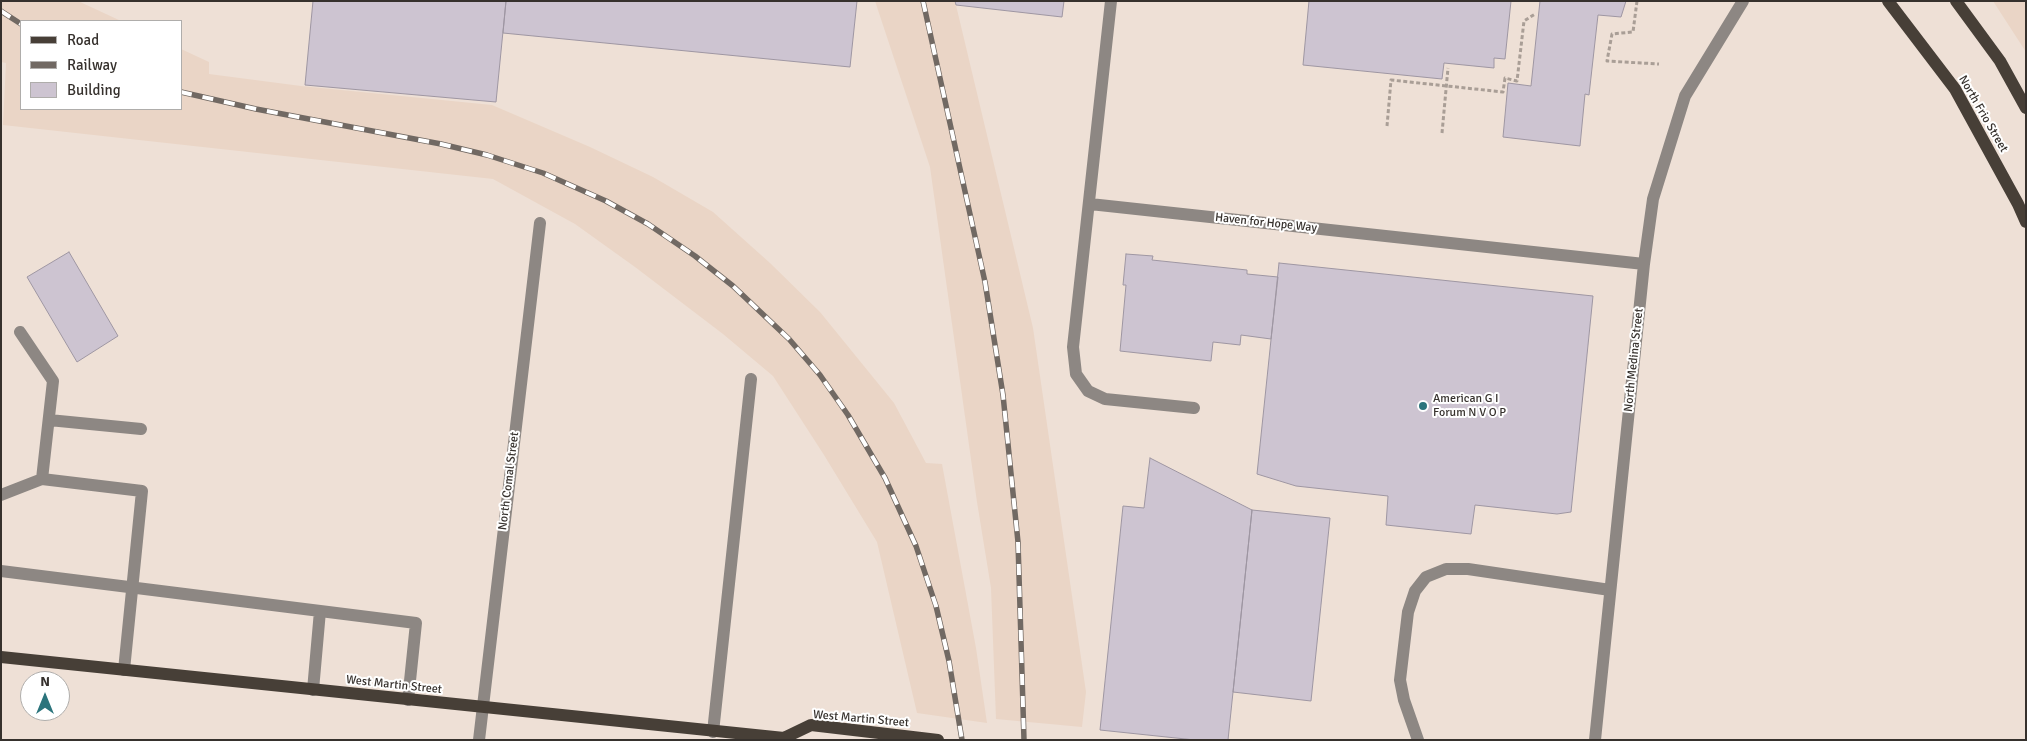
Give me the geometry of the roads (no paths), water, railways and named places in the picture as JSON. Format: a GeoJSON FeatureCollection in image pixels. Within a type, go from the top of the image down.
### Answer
{"type":"FeatureCollection","features":[{"type":"Feature","properties":{"kind":"main road","name":"North Frio Street"},"geometry":{"type":"LineString","coordinates":[[1888,1],[1955,89],[2026,222]]}},
{"type":"Feature","properties":{"kind":"main road"},"geometry":{"type":"LineString","coordinates":[[1956,1],[2000,61],[2026,108]]}},
{"type":"Feature","properties":{"kind":"main road","name":"West Martin Street"},"geometry":{"type":"LineString","coordinates":[[1,657],[785,739],[811,726],[938,740]]}},
{"type":"Feature","properties":{"kind":"street"},"geometry":{"type":"LineString","coordinates":[[1111,1],[1073,347],[1076,374],[1088,391],[1105,398],[1194,408]]}},
{"type":"Feature","properties":{"kind":"street","name":"North Medina Street"},"geometry":{"type":"LineString","coordinates":[[1595,740],[1644,264],[1653,199],[1685,96],[1743,1]]}},
{"type":"Feature","properties":{"kind":"street","name":"Haven for Hope Way"},"geometry":{"type":"LineString","coordinates":[[1090,204],[1644,264]]}},
{"type":"Feature","properties":{"kind":"street","name":"North Comal Street"},"geometry":{"type":"LineString","coordinates":[[479,740],[540,223]]}},
{"type":"Feature","properties":{"kind":"street"},"geometry":{"type":"LineString","coordinates":[[20,332],[53,382],[42,479]]}},
{"type":"Feature","properties":{"kind":"street"},"geometry":{"type":"LineString","coordinates":[[713,732],[751,379]]}},
{"type":"Feature","properties":{"kind":"street"},"geometry":{"type":"LineString","coordinates":[[49,420],[141,428]]}},
{"type":"Feature","properties":{"kind":"street"},"geometry":{"type":"LineString","coordinates":[[1,495],[42,479],[142,491],[124,670]]}},
{"type":"Feature","properties":{"kind":"street"},"geometry":{"type":"LineString","coordinates":[[1418,740],[1404,700],[1400,680],[1408,612],[1415,591],[1426,577],[1446,569],[1468,569],[1610,590]]}},
{"type":"Feature","properties":{"kind":"street"},"geometry":{"type":"LineString","coordinates":[[1,571],[133,586],[416,623],[408,700]]}},
{"type":"Feature","properties":{"kind":"street"},"geometry":{"type":"LineString","coordinates":[[313,690],[320,611]]}},
{"type":"Feature","properties":{"kind":"railway"},"geometry":{"type":"LineString","coordinates":[[923,1],[985,282],[1003,395],[1018,542],[1024,740]]}},
{"type":"Feature","properties":{"kind":"railway"},"geometry":{"type":"LineString","coordinates":[[1,11],[20,23]]}},
{"type":"Feature","properties":{"kind":"railway"},"geometry":{"type":"LineString","coordinates":[[182,92],[256,109],[441,144],[487,155],[543,173],[606,201],[648,224],[695,256],[733,286],[789,339],[820,375],[848,415],[885,478],[916,546],[936,606],[949,661],[962,740]]}},
{"type":"Feature","properties":{"kind":"place","name":"American G I Forum N V O P"},"geometry":{"type":"Point","coordinates":[1423,406]}}]}
